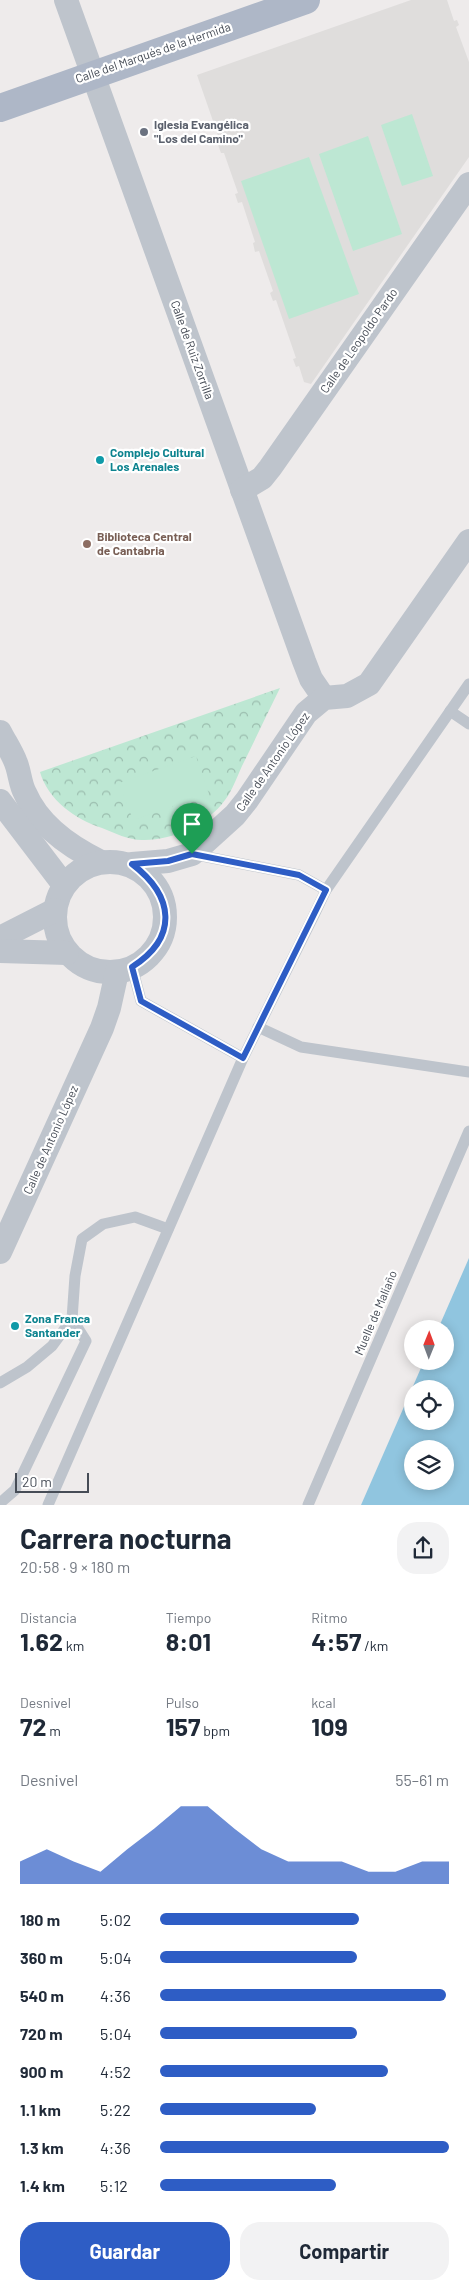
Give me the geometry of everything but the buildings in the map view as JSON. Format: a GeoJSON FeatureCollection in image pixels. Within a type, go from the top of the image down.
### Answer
{"type":"FeatureCollection","features":[{"type":"Feature","properties":{"kind":"main road","name":"Calle del Marqués de la Hermida"},"geometry":{"type":"LineString","coordinates":[[0,108],[306,0]]}},
{"type":"Feature","properties":{"kind":"street","name":"Calle de Ruiz Zorrilla"},"geometry":{"type":"LineString","coordinates":[[66,0],[304,662],[311,679],[324,698]]}},
{"type":"Feature","properties":{"kind":"street","name":"Calle de Leopoldo Pardo"},"geometry":{"type":"LineString","coordinates":[[242,490],[262,478],[270,468],[469,184]]}},
{"type":"Feature","properties":{"kind":"street"},"geometry":{"type":"LineString","coordinates":[[324,698],[347,696],[369,684],[469,541]]}},
{"type":"Feature","properties":{"kind":"street","name":"Calle de Antonio López"},"geometry":{"type":"LineString","coordinates":[[132,864],[168,861],[192,854],[235,815],[306,713],[324,698]]}},
{"type":"Feature","properties":{"kind":"street"},"geometry":{"type":"LineString","coordinates":[[0,732],[16,762],[24,792],[37,813],[52,831],[80,852],[101,862]]}},
{"type":"Feature","properties":{"kind":"street"},"geometry":{"type":"LineString","coordinates":[[0,801],[64,885]]}},
{"type":"Feature","properties":{"kind":"street"},"geometry":{"type":"LineString","coordinates":[[101,862],[132,864],[148,877],[159,892],[165,908],[164,926],[158,943],[147,957],[124,970],[93,969],[79,963],[67,953],[59,939],[55,924],[55,910],[64,885],[74,874],[87,866],[101,862]]}},
{"type":"Feature","properties":{"kind":"street"},"geometry":{"type":"LineString","coordinates":[[0,938],[55,910]]}},
{"type":"Feature","properties":{"kind":"street"},"geometry":{"type":"LineString","coordinates":[[0,952],[67,953]]}},
{"type":"Feature","properties":{"kind":"street","name":"Calle de Antonio López"},"geometry":{"type":"LineString","coordinates":[[0,1252],[102,1028],[124,970]]}},
{"type":"Feature","properties":{"kind":"lane"},"geometry":{"type":"LineString","coordinates":[[48,1505],[243,1058],[326,890],[469,684]]}},
{"type":"Feature","properties":{"kind":"lane"},"geometry":{"type":"LineString","coordinates":[[450,711],[469,724]]}},
{"type":"Feature","properties":{"kind":"lane"},"geometry":{"type":"LineString","coordinates":[[192,854],[299,875],[326,890]]}},
{"type":"Feature","properties":{"kind":"lane"},"geometry":{"type":"LineString","coordinates":[[124,970],[141,1001],[243,1058]]}},
{"type":"Feature","properties":{"kind":"lane"},"geometry":{"type":"LineString","coordinates":[[258,1026],[301,1047],[469,1072]]}},
{"type":"Feature","properties":{"kind":"lane","name":"Muelle de Maliaño"},"geometry":{"type":"LineString","coordinates":[[308,1505],[469,1131]]}},
{"type":"Feature","properties":{"kind":"lane"},"geometry":{"type":"LineString","coordinates":[[0,1383],[27,1367],[52,1346],[72,1319],[75,1276],[82,1239],[103,1224],[135,1216],[168,1229]]}},
{"type":"Feature","properties":{"kind":"lane"},"geometry":{"type":"LineString","coordinates":[[0,1503],[14,1490],[86,1341],[72,1319]]}},
{"type":"Feature","properties":{"kind":"shaded area"},"geometry":{"type":"Polygon","coordinates":[[[411,0],[447,0],[454,21],[457,20],[459,25],[456,27],[469,62],[469,157],[311,384],[304,382],[299,366],[296,367],[293,359],[296,358],[276,300],[273,301],[270,293],[273,291],[259,251],[255,252],[253,243],[255,242],[242,202],[238,203],[235,194],[238,193],[224,153],[221,153],[218,145],[221,144],[197,75],[411,0]]]}},
{"type":"Feature","properties":{"kind":"green space"},"geometry":{"type":"Polygon","coordinates":[[[412,114],[433,176],[402,186],[381,125],[412,114]]]}},
{"type":"Feature","properties":{"kind":"green space"},"geometry":{"type":"Polygon","coordinates":[[[368,136],[402,234],[353,251],[319,154],[368,136]]]}},
{"type":"Feature","properties":{"kind":"green space"},"geometry":{"type":"Polygon","coordinates":[[[309,157],[359,294],[289,319],[241,181],[309,157]]]}},
{"type":"Feature","properties":{"kind":"green space"},"geometry":{"type":"Polygon","coordinates":[[[280,688],[228,796],[209,817],[177,834],[153,840],[137,840],[92,824],[73,814],[56,800],[49,791],[40,772],[280,688]]]}},
{"type":"Feature","properties":{"kind":"green space"},"geometry":{"type":"Polygon","coordinates":[[[196,756],[209,794],[133,820],[119,783],[196,756]]]}},
{"type":"Feature","properties":{"kind":"water"},"geometry":{"type":"Polygon","coordinates":[[[469,1258],[469,1505],[361,1505],[404,1407],[404,1430],[454,1430],[454,1380],[416,1380],[420,1370],[454,1370],[454,1320],[442,1320],[469,1258]]]}},
{"type":"Feature","properties":{"kind":"place","name":"Iglesia Evangélica \"Los del Camino\""},"geometry":{"type":"Point","coordinates":[144,132]}},
{"type":"Feature","properties":{"kind":"place","name":"Complejo Cultural Los Arenales"},"geometry":{"type":"Point","coordinates":[100,460]}},
{"type":"Feature","properties":{"kind":"place","name":"Biblioteca Central de Cantabria"},"geometry":{"type":"Point","coordinates":[87,544]}},
{"type":"Feature","properties":{"kind":"place","name":"Zona Franca Santander"},"geometry":{"type":"Point","coordinates":[15,1326]}},
{"type":"Feature","properties":{"kind":"route"},"geometry":{"type":"LineString","coordinates":[[192,854],[299,875],[326,890],[243,1058],[141,1001],[132,967],[147,957],[158,943],[164,926],[165,908],[159,892],[148,877],[132,864],[168,861],[192,854]]}}]}
